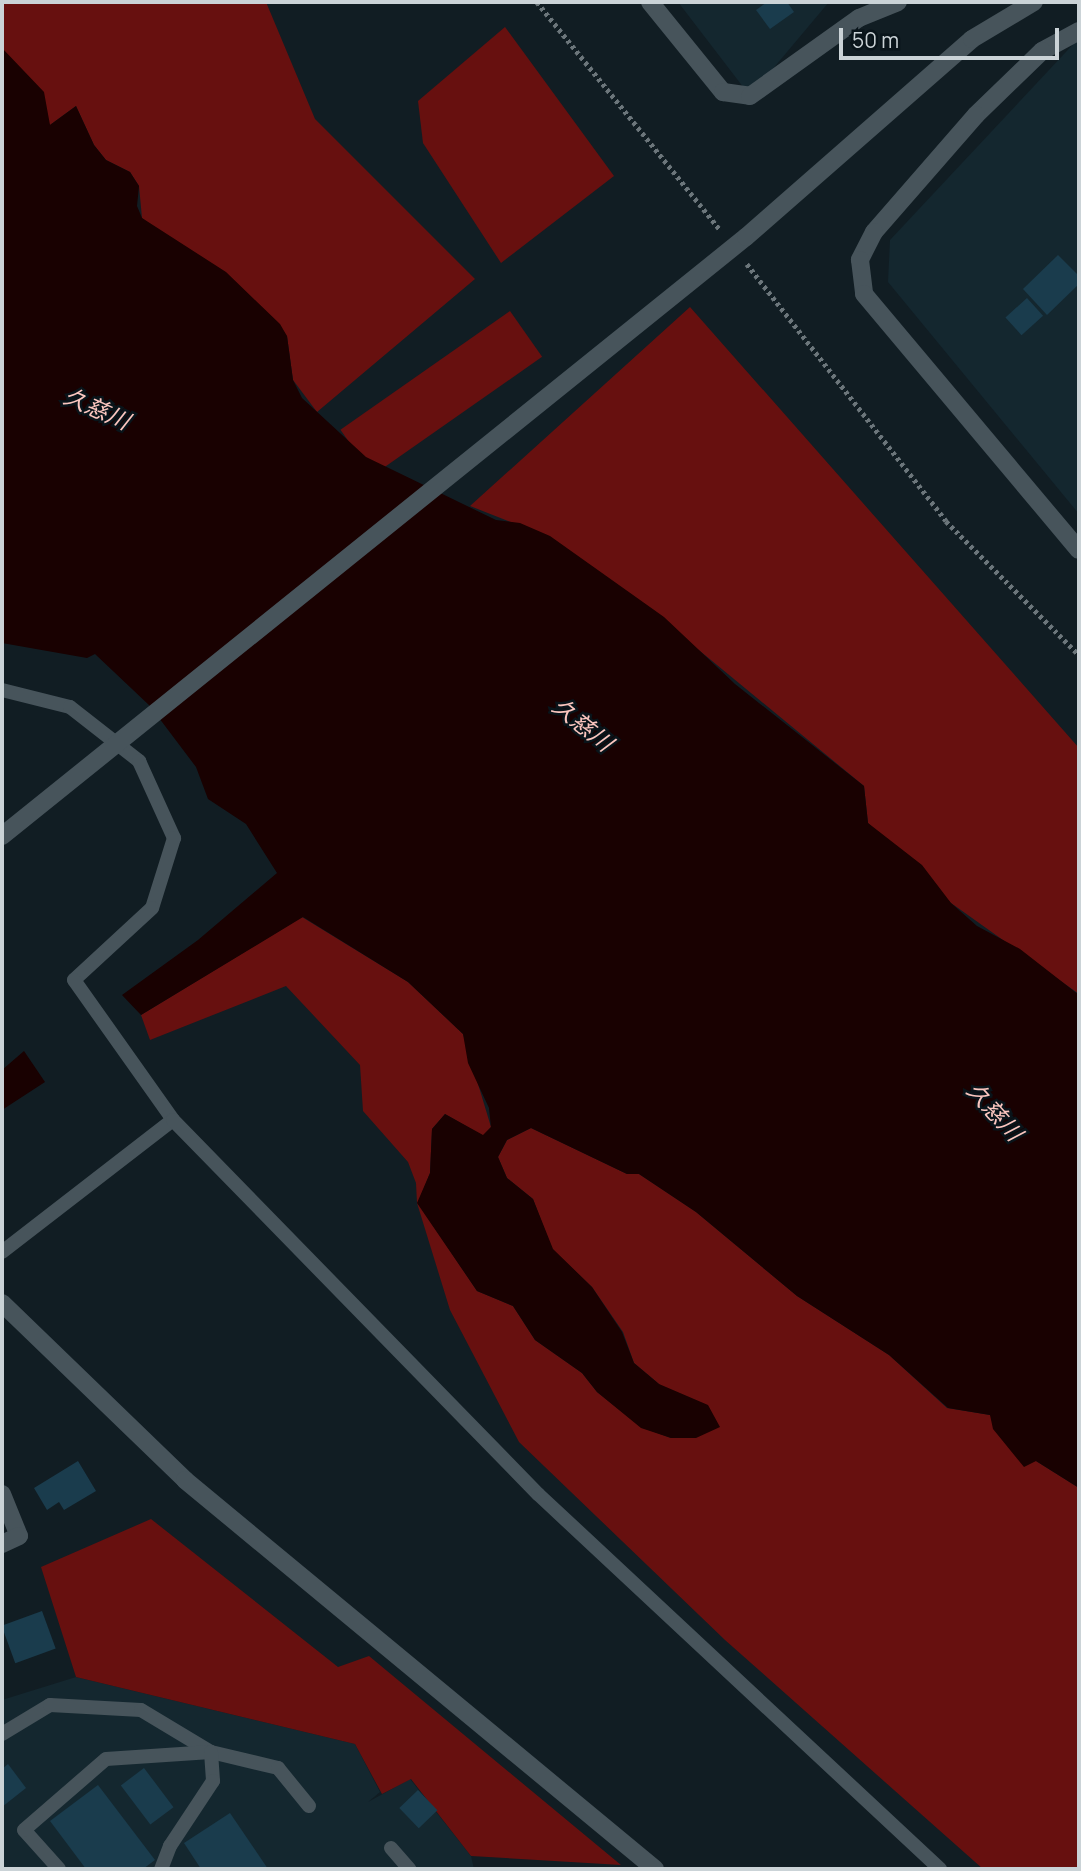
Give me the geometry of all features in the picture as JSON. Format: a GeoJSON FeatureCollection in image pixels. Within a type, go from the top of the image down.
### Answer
{"type":"FeatureCollection","features":[{"type":"Feature","properties":{"kind":"street"},"geometry":{"type":"LineString","coordinates":[[650,2],[723,92],[750,96],[859,18],[898,2]]}},
{"type":"Feature","properties":{"kind":"street"},"geometry":{"type":"LineString","coordinates":[[2,836],[746,237],[972,39],[1034,2]]}},
{"type":"Feature","properties":{"kind":"street"},"geometry":{"type":"LineString","coordinates":[[1079,31],[1042,51],[976,115],[874,232],[860,260],[864,294],[1079,550]]}},
{"type":"Feature","properties":{"kind":"street"},"geometry":{"type":"LineString","coordinates":[[2,1303],[185,1480],[656,1869]]}},
{"type":"Feature","properties":{"kind":"street"},"geometry":{"type":"LineString","coordinates":[[2,1494],[19,1536],[2,1544]]}},
{"type":"Feature","properties":{"kind":"lane"},"geometry":{"type":"LineString","coordinates":[[2,690],[70,708],[139,761],[174,838],[152,908],[74,980],[173,1120],[538,1494],[940,1869]]}},
{"type":"Feature","properties":{"kind":"lane"},"geometry":{"type":"LineString","coordinates":[[2,1252],[173,1120]]}},
{"type":"Feature","properties":{"kind":"lane"},"geometry":{"type":"LineString","coordinates":[[2,1734],[50,1705],[141,1710],[211,1752]]}},
{"type":"Feature","properties":{"kind":"lane"},"geometry":{"type":"LineString","coordinates":[[161,1869],[170,1846],[213,1781],[211,1752]]}},
{"type":"Feature","properties":{"kind":"lane"},"geometry":{"type":"LineString","coordinates":[[60,1869],[24,1830],[106,1759],[211,1752],[278,1768],[309,1805]]}},
{"type":"Feature","properties":{"kind":"lane"},"geometry":{"type":"LineString","coordinates":[[391,1848],[409,1869]]}},
{"type":"Feature","properties":{"kind":"path"},"geometry":{"type":"LineString","coordinates":[[537,2],[726,237]]}},
{"type":"Feature","properties":{"kind":"path"},"geometry":{"type":"LineString","coordinates":[[743,258],[946,521],[1079,655]]}},
{"type":"Feature","properties":{"kind":"shaded area"},"geometry":{"type":"Polygon","coordinates":[[[2,2],[266,2],[315,119],[475,279],[317,412],[293,380],[287,336],[142,218],[139,186],[130,172],[106,160],[94,145],[76,106],[50,125],[2,48],[2,2]]]}},
{"type":"Feature","properties":{"kind":"shaded area"},"geometry":{"type":"Polygon","coordinates":[[[678,2],[829,2],[750,96],[678,2]]]}},
{"type":"Feature","properties":{"kind":"shaded area"},"geometry":{"type":"Polygon","coordinates":[[[505,27],[614,176],[501,263],[423,143],[418,101],[505,27]]]}},
{"type":"Feature","properties":{"kind":"shaded area"},"geometry":{"type":"Polygon","coordinates":[[[1079,38],[1079,514],[888,282],[890,240],[1079,38]]]}},
{"type":"Feature","properties":{"kind":"shaded area"},"geometry":{"type":"Polygon","coordinates":[[[690,307],[1079,748],[1079,994],[951,903],[868,823],[864,786],[700,651],[531,530],[470,506],[690,307]]]}},
{"type":"Feature","properties":{"kind":"shaded area"},"geometry":{"type":"Polygon","coordinates":[[[510,311],[542,357],[373,476],[340,430],[510,311]]]}},
{"type":"Feature","properties":{"kind":"shaded area"},"geometry":{"type":"Polygon","coordinates":[[[302,917],[408,982],[463,1034],[491,1127],[483,1136],[445,1114],[432,1129],[430,1173],[418,1203],[477,1291],[513,1306],[535,1340],[582,1373],[597,1392],[641,1427],[671,1438],[696,1438],[659,1384],[634,1363],[623,1332],[592,1287],[552,1249],[533,1199],[507,1178],[498,1157],[507,1140],[531,1128],[627,1174],[639,1174],[696,1212],[797,1296],[889,1355],[947,1408],[990,1415],[1036,1461],[1079,1488],[1079,1869],[983,1869],[725,1640],[519,1442],[450,1310],[417,1203],[416,1183],[408,1162],[363,1111],[360,1065],[286,986],[150,1040],[141,1015],[302,917]]]}},
{"type":"Feature","properties":{"kind":"shaded area"},"geometry":{"type":"Polygon","coordinates":[[[151,1519],[338,1667],[369,1656],[621,1865],[471,1856],[411,1779],[382,1794],[355,1744],[76,1677],[41,1567],[151,1519]]]}},
{"type":"Feature","properties":{"kind":"shaded area"},"geometry":{"type":"Polygon","coordinates":[[[76,1677],[355,1744],[380,1792],[368,1802],[410,1779],[471,1856],[474,1869],[2,1869],[2,1700],[76,1677]]]}},
{"type":"Feature","properties":{"kind":"water","name":"久慈川"},"geometry":{"type":"Polygon","coordinates":[[[2,48],[44,92],[50,125],[76,106],[94,145],[106,160],[130,172],[139,186],[137,206],[142,218],[226,272],[280,324],[287,336],[293,380],[302,398],[366,457],[496,520],[520,523],[550,536],[664,617],[735,684],[864,786],[868,823],[922,865],[951,903],[977,926],[1020,949],[1079,995],[1079,1488],[1036,1461],[1024,1467],[993,1429],[990,1415],[948,1408],[889,1355],[797,1296],[696,1212],[639,1174],[627,1174],[531,1128],[507,1140],[498,1157],[507,1178],[533,1199],[553,1249],[592,1287],[622,1332],[634,1363],[659,1384],[708,1405],[720,1427],[696,1438],[671,1438],[641,1428],[597,1392],[582,1373],[535,1340],[513,1306],[477,1291],[417,1203],[430,1173],[432,1129],[445,1114],[483,1135],[491,1127],[489,1108],[468,1063],[463,1034],[408,982],[303,917],[141,1015],[122,995],[198,940],[277,873],[246,824],[208,799],[196,767],[150,706],[95,654],[87,658],[2,643],[2,48]]]}},
{"type":"Feature","properties":{"kind":"water"},"geometry":{"type":"Polygon","coordinates":[[[24,1051],[45,1082],[2,1110],[2,1070],[24,1051]]]}},
{"type":"Feature","properties":{"kind":"building"},"geometry":{"type":"Polygon","coordinates":[[[767,2],[787,2],[794,12],[770,29],[756,10],[767,2]]]}},
{"type":"Feature","properties":{"kind":"building"},"geometry":{"type":"Polygon","coordinates":[[[1058,255],[1079,276],[1079,284],[1047,315],[1023,289],[1058,255]]]}},
{"type":"Feature","properties":{"kind":"building"},"geometry":{"type":"Polygon","coordinates":[[[1027,298],[1043,316],[1022,335],[1005,317],[1027,298]]]}},
{"type":"Feature","properties":{"kind":"building"},"geometry":{"type":"Polygon","coordinates":[[[78,1461],[96,1491],[64,1510],[59,1502],[47,1510],[34,1488],[78,1461]]]}},
{"type":"Feature","properties":{"kind":"building"},"geometry":{"type":"Polygon","coordinates":[[[42,1611],[56,1649],[15,1663],[2,1626],[42,1611]]]}},
{"type":"Feature","properties":{"kind":"building"},"geometry":{"type":"Polygon","coordinates":[[[8,1764],[26,1788],[2,1807],[2,1769],[8,1764]]]}},
{"type":"Feature","properties":{"kind":"building"},"geometry":{"type":"Polygon","coordinates":[[[144,1768],[173,1807],[150,1825],[121,1785],[144,1768]]]}},
{"type":"Feature","properties":{"kind":"building"},"geometry":{"type":"Polygon","coordinates":[[[98,1785],[155,1860],[143,1869],[86,1869],[50,1821],[98,1785]]]}},
{"type":"Feature","properties":{"kind":"building"},"geometry":{"type":"Polygon","coordinates":[[[418,1790],[437,1810],[419,1828],[399,1808],[418,1790]]]}},
{"type":"Feature","properties":{"kind":"building"},"geometry":{"type":"Polygon","coordinates":[[[230,1813],[268,1869],[201,1869],[184,1843],[230,1813]]]}}]}
